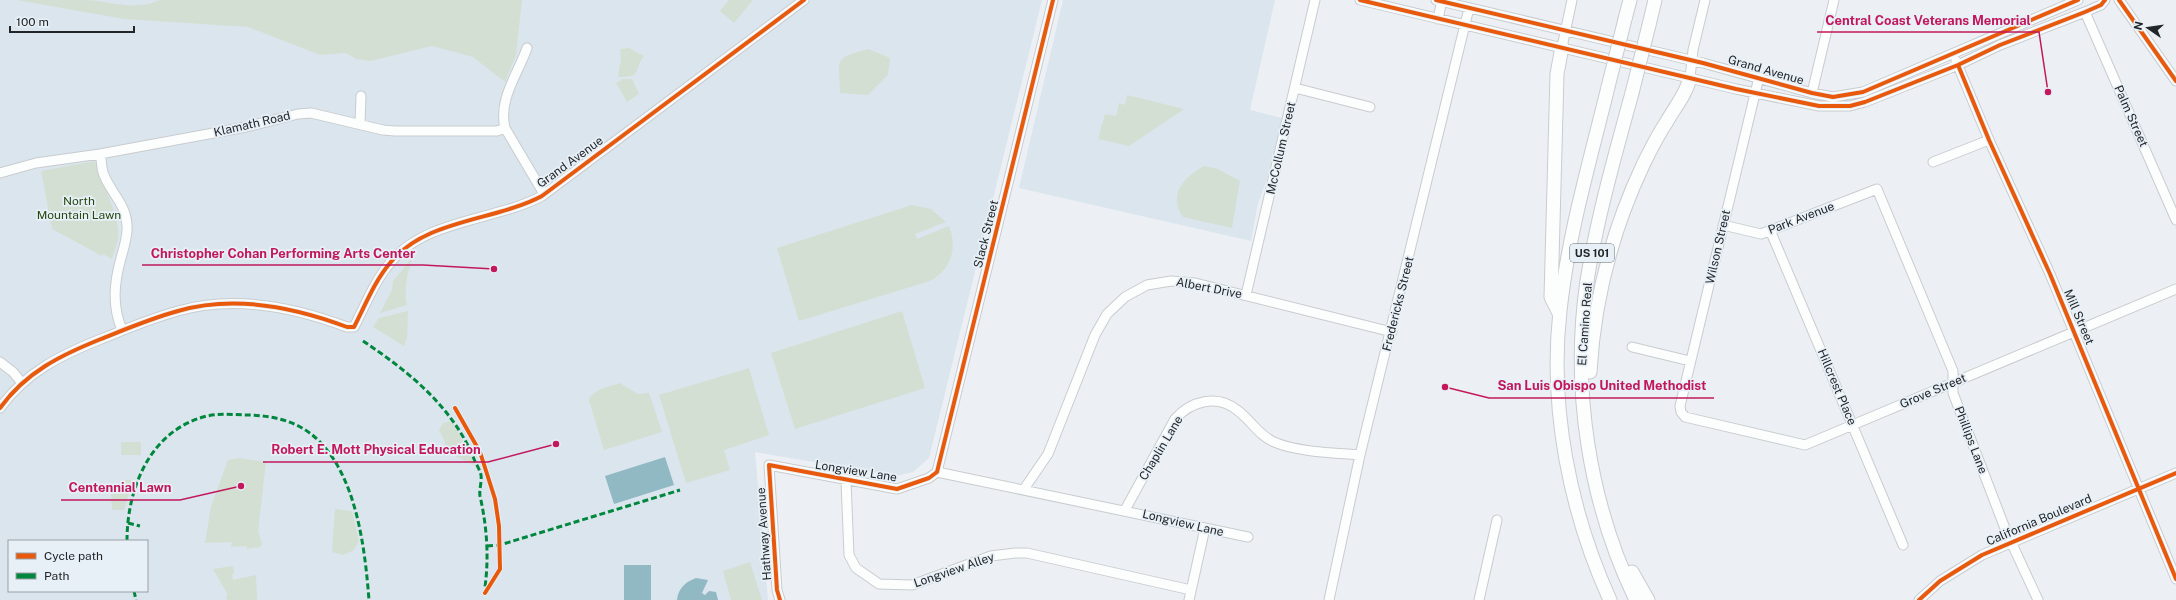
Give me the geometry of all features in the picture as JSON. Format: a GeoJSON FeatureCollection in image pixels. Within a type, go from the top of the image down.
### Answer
{"type":"FeatureCollection","features":[{"type":"Feature","properties":{"kind":"highway","name":"El Camino Real"},"geometry":{"type":"LineString","coordinates":[[1610,600],[1593,560],[1582,527],[1566,455],[1559,392],[1559,313],[1570,244],[1630,0]]}},
{"type":"Feature","properties":{"kind":"highway","name":"El Camino Real"},"geometry":{"type":"LineString","coordinates":[[1636,600],[1619,560],[1599,495],[1585,417],[1582,341],[1587,281],[1599,220],[1655,0]]}},
{"type":"Feature","properties":{"kind":"highway"},"geometry":{"type":"LineString","coordinates":[[1559,313],[1551,297],[1557,74],[1562,47]]}},
{"type":"Feature","properties":{"kind":"highway"},"geometry":{"type":"LineString","coordinates":[[1585,417],[1591,394],[1590,363],[1595,320],[1613,242],[1643,165],[1666,122],[1687,90],[1690,78]]}},
{"type":"Feature","properties":{"kind":"highway"},"geometry":{"type":"LineString","coordinates":[[1593,560],[1591,574],[1600,600]]}},
{"type":"Feature","properties":{"kind":"highway"},"geometry":{"type":"LineString","coordinates":[[1619,560],[1634,574],[1648,600]]}},
{"type":"Feature","properties":{"kind":"street","name":"Grand Avenue"},"geometry":{"type":"LineString","coordinates":[[122,330],[178,311],[232,304],[269,306],[347,327],[354,327],[379,277],[390,262],[411,243],[429,234],[524,205],[544,194],[804,0]]}},
{"type":"Feature","properties":{"kind":"street","name":"Slack Street"},"geometry":{"type":"LineString","coordinates":[[936,472],[1053,0]]}},
{"type":"Feature","properties":{"kind":"street","name":"McCollum Street"},"geometry":{"type":"LineString","coordinates":[[1246,295],[1315,0]]}},
{"type":"Feature","properties":{"kind":"street","name":"Grand Avenue"},"geometry":{"type":"LineString","coordinates":[[1360,0],[1690,78],[1819,106],[1850,106],[1958,65],[1990,49],[2101,5],[2106,0]]}},
{"type":"Feature","properties":{"kind":"street","name":"Grand Avenue"},"geometry":{"type":"LineString","coordinates":[[1440,0],[1565,32],[1691,60],[1759,77],[1812,93],[1833,97],[1863,92],[1952,52],[2078,0]]}},
{"type":"Feature","properties":{"kind":"street"},"geometry":{"type":"LineString","coordinates":[[1438,19],[1440,0]]}},
{"type":"Feature","properties":{"kind":"street"},"geometry":{"type":"LineString","coordinates":[[1562,47],[1572,0]]}},
{"type":"Feature","properties":{"kind":"street"},"geometry":{"type":"LineString","coordinates":[[1690,78],[1691,60],[1705,0]]}},
{"type":"Feature","properties":{"kind":"street"},"geometry":{"type":"LineString","coordinates":[[1812,93],[1834,0]]}},
{"type":"Feature","properties":{"kind":"street"},"geometry":{"type":"LineString","coordinates":[[2119,0],[2176,81]]}},
{"type":"Feature","properties":{"kind":"street","name":"Fredericks Street"},"geometry":{"type":"LineString","coordinates":[[1329,600],[1360,455],[1392,332],[1470,8]]}},
{"type":"Feature","properties":{"kind":"street","name":"Palm Street"},"geometry":{"type":"LineString","coordinates":[[2085,12],[2176,220]]}},
{"type":"Feature","properties":{"kind":"street"},"geometry":{"type":"LineString","coordinates":[[527,48],[505,101],[503,111],[505,128],[544,194]]}},
{"type":"Feature","properties":{"kind":"street","name":"Mill Street"},"geometry":{"type":"LineString","coordinates":[[1952,52],[1989,140],[2075,333],[2176,579]]}},
{"type":"Feature","properties":{"kind":"street","name":"Wilson Street"},"geometry":{"type":"LineString","coordinates":[[1685,417],[1681,412],[1680,406],[1759,77]]}},
{"type":"Feature","properties":{"kind":"street"},"geometry":{"type":"LineString","coordinates":[[1295,88],[1370,107]]}},
{"type":"Feature","properties":{"kind":"street"},"geometry":{"type":"LineString","coordinates":[[360,124],[361,96]]}},
{"type":"Feature","properties":{"kind":"street","name":"Klamath Road"},"geometry":{"type":"LineString","coordinates":[[0,173],[32,164],[100,154],[246,127],[298,114],[311,113],[383,130],[395,131],[497,131],[505,128]]}},
{"type":"Feature","properties":{"kind":"street"},"geometry":{"type":"LineString","coordinates":[[1933,162],[1989,140]]}},
{"type":"Feature","properties":{"kind":"street"},"geometry":{"type":"LineString","coordinates":[[0,408],[22,383],[48,363],[67,353],[122,330],[115,311],[115,296],[127,224],[121,201],[104,175],[100,154]]}},
{"type":"Feature","properties":{"kind":"street","name":"Park Avenue"},"geometry":{"type":"LineString","coordinates":[[1723,225],[1761,234],[1877,189]]}},
{"type":"Feature","properties":{"kind":"street","name":"Phillips Lane"},"geometry":{"type":"LineString","coordinates":[[1877,189],[1953,371],[1953,393],[2012,542],[2038,600]]}},
{"type":"Feature","properties":{"kind":"street","name":"Hillcrest Place"},"geometry":{"type":"LineString","coordinates":[[1770,230],[1903,544]]}},
{"type":"Feature","properties":{"kind":"street","name":"Albert Drive"},"geometry":{"type":"LineString","coordinates":[[1024,489],[1048,454],[1095,335],[1107,314],[1125,297],[1147,286],[1171,281],[1195,283],[1392,332]]}},
{"type":"Feature","properties":{"kind":"street","name":"Grove Street"},"geometry":{"type":"LineString","coordinates":[[1685,417],[1805,445],[2075,333],[2176,289]]}},
{"type":"Feature","properties":{"kind":"street"},"geometry":{"type":"LineString","coordinates":[[1632,347],[1690,361]]}},
{"type":"Feature","properties":{"kind":"street"},"geometry":{"type":"LineString","coordinates":[[0,362],[13,372],[22,383]]}},
{"type":"Feature","properties":{"kind":"street","name":"Chaplin Lane"},"geometry":{"type":"LineString","coordinates":[[1125,510],[1175,419],[1181,412],[1197,403],[1215,401],[1230,405],[1238,410],[1263,436],[1284,446],[1360,455]]}},
{"type":"Feature","properties":{"kind":"street","name":"Longview Lane"},"geometry":{"type":"LineString","coordinates":[[769,466],[897,489],[929,478],[936,472],[1125,510],[1248,537]]}},
{"type":"Feature","properties":{"kind":"street","name":"Hathway Avenue"},"geometry":{"type":"LineString","coordinates":[[769,466],[777,590],[780,600]]}},
{"type":"Feature","properties":{"kind":"street","name":"California Boulevard"},"geometry":{"type":"LineString","coordinates":[[1919,600],[1940,581],[1982,555],[2176,473]]}},
{"type":"Feature","properties":{"kind":"street","name":"Longview Alley"},"geometry":{"type":"LineString","coordinates":[[846,481],[848,555],[856,568],[880,584],[912,585],[991,556],[1027,553],[1191,590]]}},
{"type":"Feature","properties":{"kind":"street"},"geometry":{"type":"LineString","coordinates":[[1479,600],[1497,520]]}},
{"type":"Feature","properties":{"kind":"street"},"geometry":{"type":"LineString","coordinates":[[1188,600],[1205,528]]}},
{"type":"Feature","properties":{"kind":"shaded area"},"geometry":{"type":"Polygon","coordinates":[[[0,0],[1042,0],[929,458],[913,472],[896,476],[755,452],[768,600],[0,600],[0,0]]]}},
{"type":"Feature","properties":{"kind":"shaded area"},"geometry":{"type":"Polygon","coordinates":[[[1063,0],[1275,0],[1250,110],[1282,118],[1267,179],[1258,203],[1251,241],[1019,188],[1063,0]]]}},
{"type":"Feature","properties":{"kind":"green space"},"geometry":{"type":"Polygon","coordinates":[[[17,0],[87,0],[124,5],[142,5],[160,0],[522,0],[516,55],[505,82],[473,57],[432,46],[370,61],[356,59],[346,53],[320,55],[248,27],[124,19],[17,0]]]}},
{"type":"Feature","properties":{"kind":"green space"},"geometry":{"type":"Polygon","coordinates":[[[729,0],[753,0],[734,23],[720,11],[729,0]]]}},
{"type":"Feature","properties":{"kind":"green space"},"geometry":{"type":"Polygon","coordinates":[[[629,48],[644,56],[634,74],[626,77],[618,77],[621,59],[620,49],[629,48]]]}},
{"type":"Feature","properties":{"kind":"green space"},"geometry":{"type":"Polygon","coordinates":[[[868,49],[890,58],[888,75],[868,95],[840,93],[840,62],[843,58],[849,55],[868,49]]]}},
{"type":"Feature","properties":{"kind":"green space"},"geometry":{"type":"Polygon","coordinates":[[[623,79],[632,79],[639,94],[627,102],[616,83],[623,79]]]}},
{"type":"Feature","properties":{"kind":"green space"},"geometry":{"type":"Polygon","coordinates":[[[1127,95],[1184,109],[1129,146],[1098,139],[1105,114],[1116,116],[1119,103],[1125,105],[1127,95]]]}},
{"type":"Feature","properties":{"kind":"green space","name":"North Mountain Lawn"},"geometry":{"type":"Polygon","coordinates":[[[95,161],[117,220],[118,238],[112,259],[103,254],[102,256],[52,229],[41,171],[95,161]]]}},
{"type":"Feature","properties":{"kind":"green space"},"geometry":{"type":"Polygon","coordinates":[[[1204,166],[1218,169],[1240,181],[1232,228],[1183,217],[1179,209],[1177,201],[1180,187],[1184,181],[1204,166]]]}},
{"type":"Feature","properties":{"kind":"green space"},"geometry":{"type":"Polygon","coordinates":[[[912,205],[931,209],[946,222],[915,234],[917,239],[949,226],[953,242],[952,250],[948,264],[943,271],[930,281],[799,321],[777,248],[912,205]]]}},
{"type":"Feature","properties":{"kind":"green space"},"geometry":{"type":"Polygon","coordinates":[[[412,258],[406,287],[407,305],[380,313],[392,290],[393,281],[412,258]]]}},
{"type":"Feature","properties":{"kind":"green space"},"geometry":{"type":"Polygon","coordinates":[[[408,311],[407,338],[404,346],[373,327],[379,318],[408,311]]]}},
{"type":"Feature","properties":{"kind":"green space"},"geometry":{"type":"Polygon","coordinates":[[[902,311],[925,388],[795,429],[771,353],[902,311]]]}},
{"type":"Feature","properties":{"kind":"green space"},"geometry":{"type":"Polygon","coordinates":[[[749,368],[769,435],[724,450],[730,470],[686,483],[659,395],[749,368]]]}},
{"type":"Feature","properties":{"kind":"green space"},"geometry":{"type":"Polygon","coordinates":[[[620,383],[638,394],[649,393],[662,432],[604,450],[589,400],[597,391],[620,383]]]}},
{"type":"Feature","properties":{"kind":"green space"},"geometry":{"type":"Polygon","coordinates":[[[452,421],[476,466],[444,451],[445,442],[439,430],[443,423],[452,421]]]}},
{"type":"Feature","properties":{"kind":"green space"},"geometry":{"type":"Polygon","coordinates":[[[121,442],[141,442],[141,455],[121,455],[121,442]]]}},
{"type":"Feature","properties":{"kind":"green space"},"geometry":{"type":"Polygon","coordinates":[[[238,458],[266,462],[258,532],[262,543],[260,547],[247,549],[246,546],[231,547],[232,542],[205,543],[211,507],[228,460],[238,458]]]}},
{"type":"Feature","properties":{"kind":"green space"},"geometry":{"type":"Polygon","coordinates":[[[122,480],[133,480],[124,510],[112,510],[111,493],[122,480]]]}},
{"type":"Feature","properties":{"kind":"green space"},"geometry":{"type":"Polygon","coordinates":[[[335,509],[352,511],[359,541],[354,550],[343,555],[332,552],[335,509]]]}},
{"type":"Feature","properties":{"kind":"green space"},"geometry":{"type":"Polygon","coordinates":[[[750,562],[762,600],[731,600],[723,571],[750,562]]]}},
{"type":"Feature","properties":{"kind":"green space"},"geometry":{"type":"Polygon","coordinates":[[[233,566],[233,580],[256,575],[257,600],[227,600],[226,597],[228,595],[213,569],[233,566]]]}},
{"type":"Feature","properties":{"kind":"water"},"geometry":{"type":"Polygon","coordinates":[[[665,457],[674,485],[614,504],[605,476],[665,457]]]}},
{"type":"Feature","properties":{"kind":"water"},"geometry":{"type":"Polygon","coordinates":[[[624,565],[651,565],[651,600],[624,600],[624,565]]]}},
{"type":"Feature","properties":{"kind":"water"},"geometry":{"type":"Polygon","coordinates":[[[696,578],[708,580],[702,593],[705,595],[709,591],[716,592],[718,600],[677,600],[679,592],[683,586],[696,578]]]}},
{"type":"Feature","properties":{"kind":"marked path"},"geometry":{"type":"LineString","coordinates":[[363,341],[396,365],[428,392],[442,407],[465,440],[481,475],[480,496],[487,542],[485,587]]}},
{"type":"Feature","properties":{"kind":"marked path"},"geometry":{"type":"LineString","coordinates":[[127,540],[131,501],[137,482],[146,464],[157,448],[170,434],[187,423],[212,415],[250,415],[287,421],[312,434],[332,457],[342,475],[357,516],[365,559],[369,600]]}},
{"type":"Feature","properties":{"kind":"marked path"},"geometry":{"type":"LineString","coordinates":[[487,546],[500,545],[680,490]]}},
{"type":"Feature","properties":{"kind":"marked path"},"geometry":{"type":"LineString","coordinates":[[128,523],[140,526]]}},
{"type":"Feature","properties":{"kind":"marked path"},"geometry":{"type":"LineString","coordinates":[[134,592],[136,600]]}},
{"type":"Feature","properties":{"kind":"cycle path"},"geometry":{"type":"LineString","coordinates":[[0,408],[21,384],[58,358],[129,328],[178,311],[199,306],[220,304],[263,306],[285,309],[347,327],[354,327],[370,294],[384,270],[405,249],[422,237],[441,229],[503,211],[542,196],[804,0]]}},
{"type":"Feature","properties":{"kind":"cycle path"},"geometry":{"type":"LineString","coordinates":[[780,600],[777,590],[769,465],[897,489],[929,478],[937,472],[1053,0]]}},
{"type":"Feature","properties":{"kind":"cycle path"},"geometry":{"type":"LineString","coordinates":[[1360,0],[1736,89],[1819,106],[1850,106],[1865,102],[1958,65],[2000,45],[2085,12],[2101,5],[2105,0]]}},
{"type":"Feature","properties":{"kind":"cycle path"},"geometry":{"type":"LineString","coordinates":[[1436,0],[1703,63],[1812,93],[1833,97],[1863,92],[2078,0]]}},
{"type":"Feature","properties":{"kind":"cycle path"},"geometry":{"type":"LineString","coordinates":[[2119,0],[2176,81]]}},
{"type":"Feature","properties":{"kind":"cycle path"},"geometry":{"type":"LineString","coordinates":[[1958,65],[1989,140],[2050,274],[2176,579]]}},
{"type":"Feature","properties":{"kind":"cycle path"},"geometry":{"type":"LineString","coordinates":[[455,408],[480,452],[495,499],[499,526],[500,569],[485,593]]}},
{"type":"Feature","properties":{"kind":"cycle path"},"geometry":{"type":"LineString","coordinates":[[1919,600],[1940,581],[1982,555],[2176,473]]}},
{"type":"Feature","properties":{"kind":"place","name":"Central Coast Veterans Memorial"},"geometry":{"type":"Point","coordinates":[2048,92]}},
{"type":"Feature","properties":{"kind":"place","name":"Christopher Cohan Performing Arts Center"},"geometry":{"type":"Point","coordinates":[494,269]}},
{"type":"Feature","properties":{"kind":"place","name":"San Luis Obispo United Methodist"},"geometry":{"type":"Point","coordinates":[1445,387]}},
{"type":"Feature","properties":{"kind":"place","name":"Robert E. Mott Physical Education"},"geometry":{"type":"Point","coordinates":[556,444]}},
{"type":"Feature","properties":{"kind":"place","name":"Centennial Lawn"},"geometry":{"type":"Point","coordinates":[241,486]}}]}
